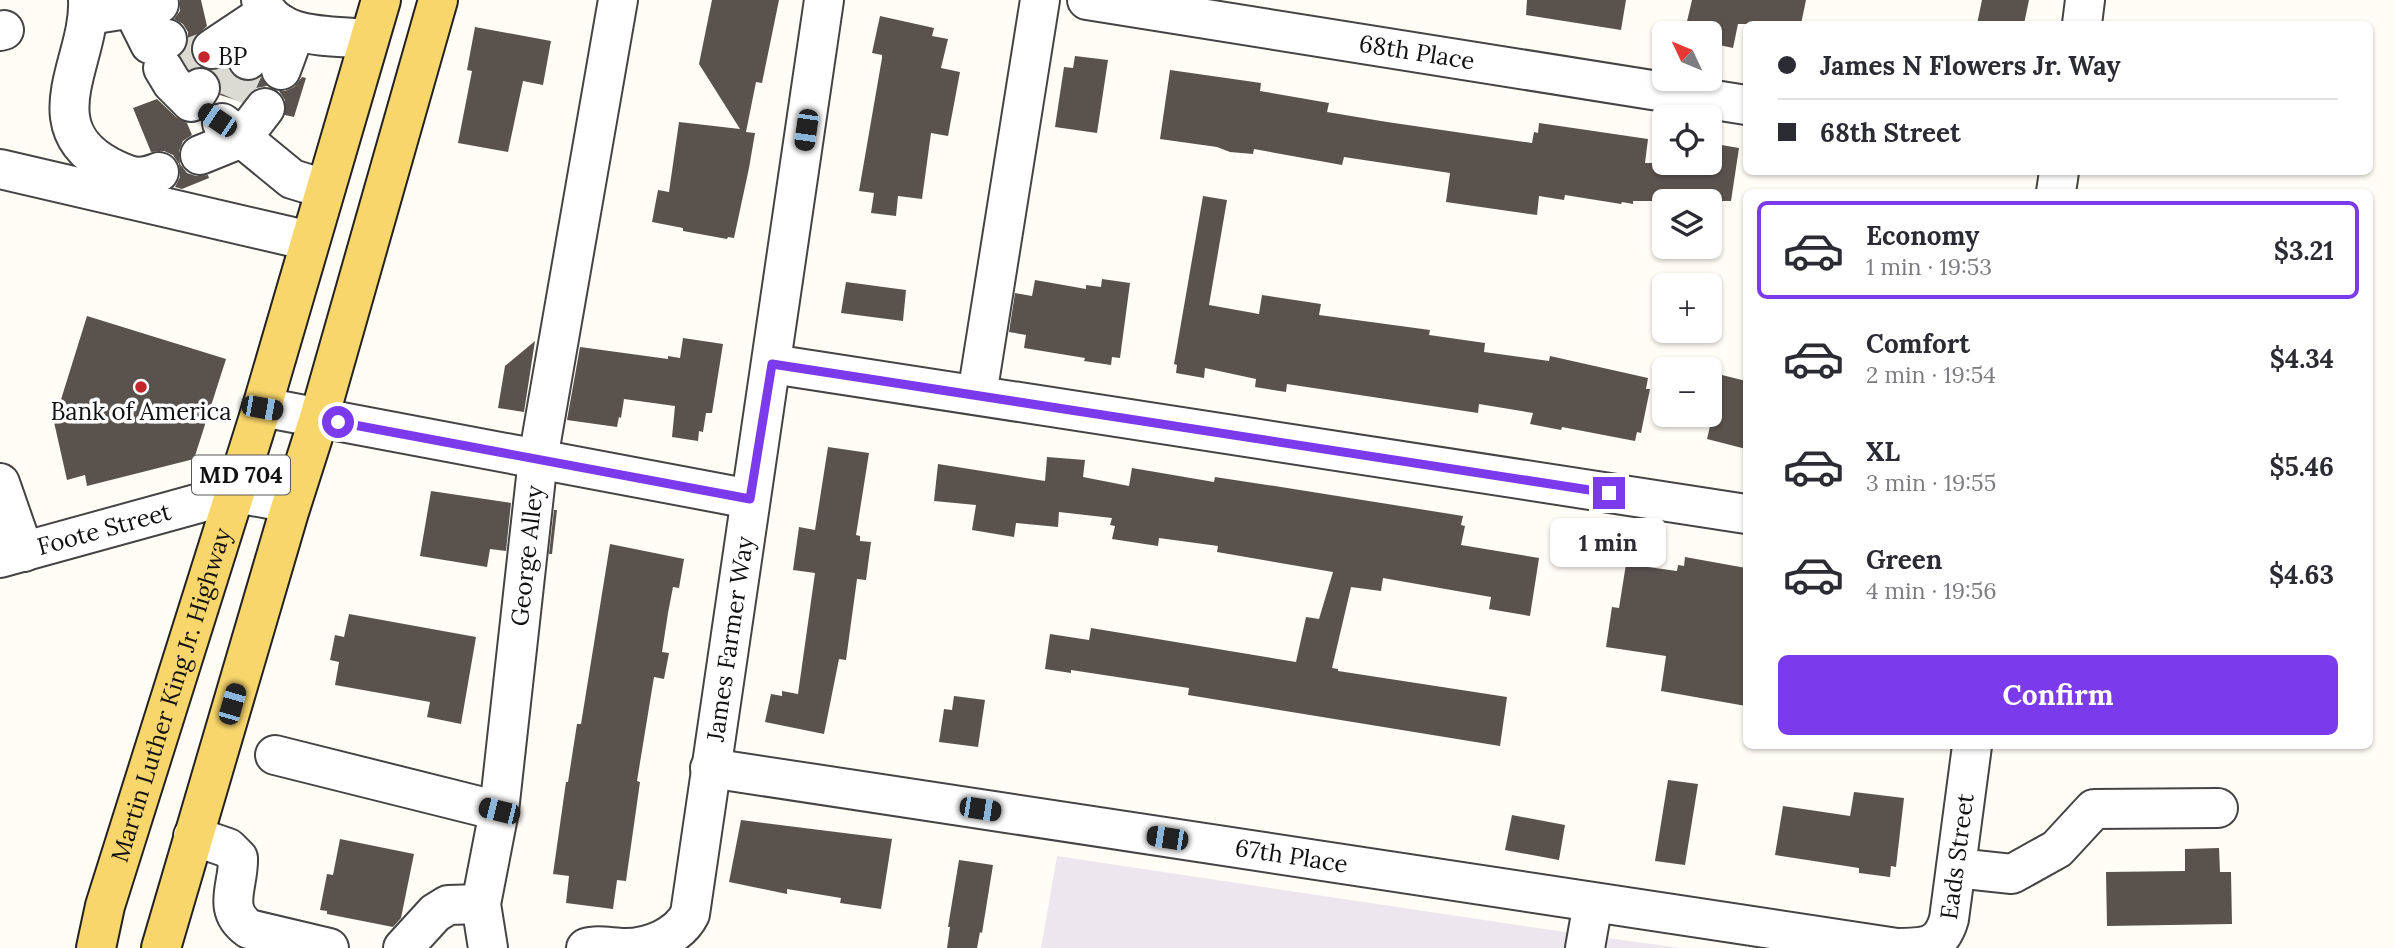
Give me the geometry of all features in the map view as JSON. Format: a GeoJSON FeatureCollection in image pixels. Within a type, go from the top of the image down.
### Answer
{"type":"FeatureCollection","features":[{"type":"Feature","properties":{"kind":"main road","name":"Martin Luther King Jr. Highway"},"geometry":{"type":"LineString","coordinates":[[96,948],[105,906],[262,408],[381,0]]}},
{"type":"Feature","properties":{"kind":"main road","name":"MD 704"},"geometry":{"type":"LineString","coordinates":[[161,948],[291,503],[319,418],[438,0]]}},
{"type":"Feature","properties":{"kind":"street","name":"George Alley"},"geometry":{"type":"LineString","coordinates":[[488,948],[481,904],[499,811],[538,459],[618,0]]}},
{"type":"Feature","properties":{"kind":"street","name":"James Farmer Way"},"geometry":{"type":"LineString","coordinates":[[586,948],[629,948],[662,940],[684,926],[690,914],[824,0]]}},
{"type":"Feature","properties":{"kind":"street"},"geometry":{"type":"LineString","coordinates":[[977,395],[1040,0]]}},
{"type":"Feature","properties":{"kind":"street","name":"68th Place"},"geometry":{"type":"LineString","coordinates":[[1087,0],[1743,105]]}},
{"type":"Feature","properties":{"kind":"street"},"geometry":{"type":"LineString","coordinates":[[2082,21],[2085,0]]}},
{"type":"Feature","properties":{"kind":"street"},"geometry":{"type":"LineString","coordinates":[[159,172],[144,178],[122,173],[84,149],[73,135],[73,74],[88,8],[157,38],[173,83],[224,109],[292,179],[325,189]]}},
{"type":"Feature","properties":{"kind":"street"},"geometry":{"type":"LineString","coordinates":[[273,15],[369,38]]}},
{"type":"Feature","properties":{"kind":"street"},"geometry":{"type":"LineString","coordinates":[[273,15],[235,52],[273,15]]}},
{"type":"Feature","properties":{"kind":"street"},"geometry":{"type":"LineString","coordinates":[[200,155],[224,109]]}},
{"type":"Feature","properties":{"kind":"street"},"geometry":{"type":"LineString","coordinates":[[0,169],[310,241]]}},
{"type":"Feature","properties":{"kind":"street"},"geometry":{"type":"LineString","coordinates":[[772,364],[1743,514]]}},
{"type":"Feature","properties":{"kind":"street"},"geometry":{"type":"LineString","coordinates":[[262,408],[750,499]]}},
{"type":"Feature","properties":{"kind":"street"},"geometry":{"type":"LineString","coordinates":[[0,483],[12,555]]}},
{"type":"Feature","properties":{"kind":"street","name":"Foote Street"},"geometry":{"type":"LineString","coordinates":[[12,555],[236,493],[291,503]]}},
{"type":"Feature","properties":{"kind":"street","name":"Eads Street"},"geometry":{"type":"LineString","coordinates":[[1873,944],[1918,948],[1936,942],[1947,929],[1972,749]]}},
{"type":"Feature","properties":{"kind":"street"},"geometry":{"type":"LineString","coordinates":[[275,755],[499,811]]}},
{"type":"Feature","properties":{"kind":"street","name":"67th Place"},"geometry":{"type":"LineString","coordinates":[[710,768],[1873,944]]}},
{"type":"Feature","properties":{"kind":"street"},"geometry":{"type":"LineString","coordinates":[[1956,868],[2012,874],[2057,849],[2094,809],[2218,808]]}},
{"type":"Feature","properties":{"kind":"street"},"geometry":{"type":"LineString","coordinates":[[193,836],[228,848],[238,858],[232,904],[239,922],[249,929],[329,948]]}},
{"type":"Feature","properties":{"kind":"street"},"geometry":{"type":"LineString","coordinates":[[1585,948],[1593,903]]}},
{"type":"Feature","properties":{"kind":"street"},"geometry":{"type":"LineString","coordinates":[[403,948],[435,913],[448,905],[481,904]]}},
{"type":"Feature","properties":{"kind":"shaded area"},"geometry":{"type":"Polygon","coordinates":[[[1057,856],[1578,934],[1681,948],[1041,948],[1057,856]]]}},
{"type":"Feature","properties":{"kind":"building"},"geometry":{"type":"Polygon","coordinates":[[[180,0],[201,0],[207,26],[193,39],[190,50],[193,61],[200,66],[189,69],[181,56],[188,45],[188,32],[183,24],[174,19],[180,11],[180,0]]]}},
{"type":"Feature","properties":{"kind":"building"},"geometry":{"type":"Polygon","coordinates":[[[712,0],[779,0],[762,83],[756,82],[746,132],[755,133],[734,238],[727,239],[652,222],[658,190],[669,192],[679,122],[740,129],[699,64],[712,0]]]}},
{"type":"Feature","properties":{"kind":"building"},"geometry":{"type":"Polygon","coordinates":[[[1527,0],[1626,0],[1621,30],[1526,15],[1527,0]]]}},
{"type":"Feature","properties":{"kind":"building"},"geometry":{"type":"Polygon","coordinates":[[[1692,0],[1806,0],[1802,21],[1743,21],[1743,24],[1738,24],[1733,48],[1722,46],[1722,21],[1687,21],[1692,0]]]}},
{"type":"Feature","properties":{"kind":"building"},"geometry":{"type":"Polygon","coordinates":[[[1982,0],[2029,0],[2025,21],[1978,21],[1982,0]]]}},
{"type":"Feature","properties":{"kind":"building"},"geometry":{"type":"Polygon","coordinates":[[[880,16],[934,28],[932,36],[948,39],[941,68],[960,72],[948,136],[931,133],[922,199],[898,196],[896,216],[871,213],[874,193],[859,191],[882,58],[882,55],[872,53],[880,16]]]}},
{"type":"Feature","properties":{"kind":"building"},"geometry":{"type":"Polygon","coordinates":[[[475,27],[551,41],[543,85],[523,81],[508,152],[458,143],[472,71],[467,70],[475,27]]]}},
{"type":"Feature","properties":{"kind":"building"},"geometry":{"type":"Polygon","coordinates":[[[1075,56],[1108,60],[1097,133],[1055,127],[1064,67],[1073,68],[1075,56]]]}},
{"type":"Feature","properties":{"kind":"building"},"geometry":{"type":"Polygon","coordinates":[[[227,65],[234,77],[254,81],[261,77],[267,86],[256,88],[242,102],[220,95],[220,79],[213,71],[227,65]]]}},
{"type":"Feature","properties":{"kind":"building"},"geometry":{"type":"Polygon","coordinates":[[[1170,70],[1261,83],[1260,91],[1329,103],[1327,112],[1532,143],[1534,132],[1538,133],[1539,123],[1648,139],[1645,163],[1652,163],[1652,175],[1722,175],[1722,145],[1739,148],[1731,201],[1722,201],[1722,189],[1652,189],[1652,201],[1633,201],[1633,204],[1565,195],[1564,200],[1539,196],[1537,215],[1446,202],[1450,173],[1344,157],[1342,165],[1254,149],[1253,154],[1230,152],[1217,147],[1160,139],[1170,70]]]}},
{"type":"Feature","properties":{"kind":"building"},"geometry":{"type":"Polygon","coordinates":[[[302,77],[306,78],[294,117],[285,115],[285,100],[279,91],[294,87],[302,77]]]}},
{"type":"Feature","properties":{"kind":"building"},"geometry":{"type":"Polygon","coordinates":[[[157,99],[176,117],[187,123],[192,135],[183,141],[179,151],[180,164],[187,173],[196,176],[208,175],[209,178],[182,189],[175,187],[180,177],[179,164],[173,155],[164,151],[151,152],[133,108],[157,99]]]}},
{"type":"Feature","properties":{"kind":"building"},"geometry":{"type":"Polygon","coordinates":[[[1203,196],[1227,200],[1209,305],[1259,314],[1262,295],[1321,304],[1319,315],[1430,330],[1429,335],[1485,343],[1484,352],[1549,361],[1550,356],[1648,378],[1646,389],[1650,389],[1641,433],[1637,432],[1635,441],[1562,427],[1561,430],[1530,424],[1533,413],[1479,404],[1478,413],[1287,384],[1286,392],[1255,387],[1256,379],[1205,368],[1204,378],[1176,373],[1177,365],[1174,364],[1203,196]]]}},
{"type":"Feature","properties":{"kind":"building"},"geometry":{"type":"Polygon","coordinates":[[[1102,279],[1130,283],[1120,358],[1112,357],[1111,365],[1024,348],[1026,335],[1009,332],[1015,293],[1032,296],[1035,280],[1086,289],[1086,285],[1101,287],[1102,279]]]}},
{"type":"Feature","properties":{"kind":"building"},"geometry":{"type":"Polygon","coordinates":[[[846,282],[906,290],[903,321],[841,313],[846,282]]]}},
{"type":"Feature","properties":{"kind":"building","name":"Bank of America"},"geometry":{"type":"Polygon","coordinates":[[[87,316],[226,359],[194,459],[87,486],[85,475],[67,480],[54,422],[87,316]]]}},
{"type":"Feature","properties":{"kind":"building"},"geometry":{"type":"Polygon","coordinates":[[[683,338],[723,344],[712,413],[706,413],[703,432],[699,431],[698,441],[672,437],[675,406],[624,399],[617,427],[567,420],[580,347],[668,359],[668,356],[680,358],[683,338]]]}},
{"type":"Feature","properties":{"kind":"building"},"geometry":{"type":"Polygon","coordinates":[[[535,341],[524,412],[498,408],[505,366],[535,341]]]}},
{"type":"Feature","properties":{"kind":"building"},"geometry":{"type":"Polygon","coordinates":[[[1722,375],[1743,380],[1743,448],[1707,439],[1710,427],[1722,427],[1722,375]]]}},
{"type":"Feature","properties":{"kind":"building"},"geometry":{"type":"Polygon","coordinates":[[[828,447],[869,453],[856,535],[860,536],[860,541],[871,542],[866,580],[857,579],[846,660],[839,659],[824,734],[765,722],[771,694],[782,696],[782,691],[798,694],[815,573],[793,570],[799,527],[815,530],[828,447]]]}},
{"type":"Feature","properties":{"kind":"building"},"geometry":{"type":"Polygon","coordinates":[[[1047,457],[1085,460],[1083,477],[1129,486],[1132,468],[1214,482],[1215,477],[1463,516],[1461,525],[1465,526],[1461,545],[1539,558],[1530,616],[1489,609],[1491,597],[1383,578],[1381,591],[1351,587],[1332,668],[1507,697],[1500,746],[1188,695],[1189,688],[1071,670],[1071,673],[1045,669],[1050,634],[1089,640],[1091,628],[1296,662],[1306,617],[1319,619],[1333,572],[1217,552],[1218,546],[1159,538],[1158,546],[1112,539],[1115,526],[1110,525],[1112,518],[1059,512],[1058,527],[1016,523],[1014,537],[972,530],[976,505],[934,501],[938,464],[1045,481],[1047,457]]]}},
{"type":"Feature","properties":{"kind":"building"},"geometry":{"type":"Polygon","coordinates":[[[431,491],[511,503],[506,551],[490,549],[487,567],[420,556],[431,491]]]}},
{"type":"Feature","properties":{"kind":"building"},"geometry":{"type":"Polygon","coordinates":[[[554,510],[557,510],[552,554],[549,554],[554,510]]]}},
{"type":"Feature","properties":{"kind":"building"},"geometry":{"type":"Polygon","coordinates":[[[610,544],[684,559],[679,588],[673,587],[668,613],[662,652],[669,653],[664,679],[654,677],[637,781],[640,782],[626,881],[617,880],[613,909],[566,903],[569,876],[553,874],[566,782],[577,724],[581,724],[610,544]]]}},
{"type":"Feature","properties":{"kind":"building"},"geometry":{"type":"Polygon","coordinates":[[[1685,557],[1743,567],[1743,705],[1661,691],[1666,656],[1606,647],[1612,607],[1619,608],[1626,564],[1677,571],[1678,565],[1684,566],[1685,557]]]}},
{"type":"Feature","properties":{"kind":"building"},"geometry":{"type":"Polygon","coordinates":[[[349,614],[476,637],[461,724],[427,717],[430,702],[335,685],[339,662],[330,660],[335,635],[344,637],[349,614]]]}},
{"type":"Feature","properties":{"kind":"building"},"geometry":{"type":"Polygon","coordinates":[[[954,696],[985,700],[978,747],[939,742],[944,709],[952,710],[954,696]]]}},
{"type":"Feature","properties":{"kind":"building"},"geometry":{"type":"Polygon","coordinates":[[[1668,780],[1698,784],[1685,865],[1655,861],[1668,780]]]}},
{"type":"Feature","properties":{"kind":"building"},"geometry":{"type":"Polygon","coordinates":[[[1854,792],[1904,798],[1896,867],[1891,866],[1890,877],[1859,873],[1859,868],[1775,855],[1783,806],[1850,816],[1854,792]]]}},
{"type":"Feature","properties":{"kind":"building"},"geometry":{"type":"Polygon","coordinates":[[[1512,815],[1565,825],[1559,860],[1505,850],[1512,815]]]}},
{"type":"Feature","properties":{"kind":"building"},"geometry":{"type":"Polygon","coordinates":[[[741,820],[892,839],[881,909],[840,903],[841,898],[787,889],[787,894],[729,882],[741,820]]]}},
{"type":"Feature","properties":{"kind":"building"},"geometry":{"type":"Polygon","coordinates":[[[340,839],[414,854],[401,918],[393,927],[327,914],[327,911],[320,910],[327,874],[333,875],[340,839]]]}},
{"type":"Feature","properties":{"kind":"building"},"geometry":{"type":"Polygon","coordinates":[[[2219,848],[2220,872],[2231,872],[2232,924],[2107,926],[2106,872],[2185,871],[2185,849],[2219,848]]]}},
{"type":"Feature","properties":{"kind":"building"},"geometry":{"type":"Polygon","coordinates":[[[959,860],[993,865],[977,948],[947,948],[959,860]]]}},
{"type":"Feature","properties":{"kind":"tunnel"},"geometry":{"type":"LineString","coordinates":[[172,64],[212,49]]}},
{"type":"Feature","properties":{"kind":"tunnel"},"geometry":{"type":"LineString","coordinates":[[200,88],[228,54]]}},
{"type":"Feature","properties":{"kind":"tunnel"},"geometry":{"type":"LineString","coordinates":[[231,98],[248,60]]}},
{"type":"Feature","properties":{"kind":"place","name":"BP"},"geometry":{"type":"Point","coordinates":[204,57]}},
{"type":"Feature","properties":{"kind":"place","name":"Bank of America"},"geometry":{"type":"Point","coordinates":[141,387]}},
{"type":"Feature","properties":{"kind":"route"},"geometry":{"type":"LineString","coordinates":[[338,422],[750,499],[772,364],[1609,493]]}}]}
